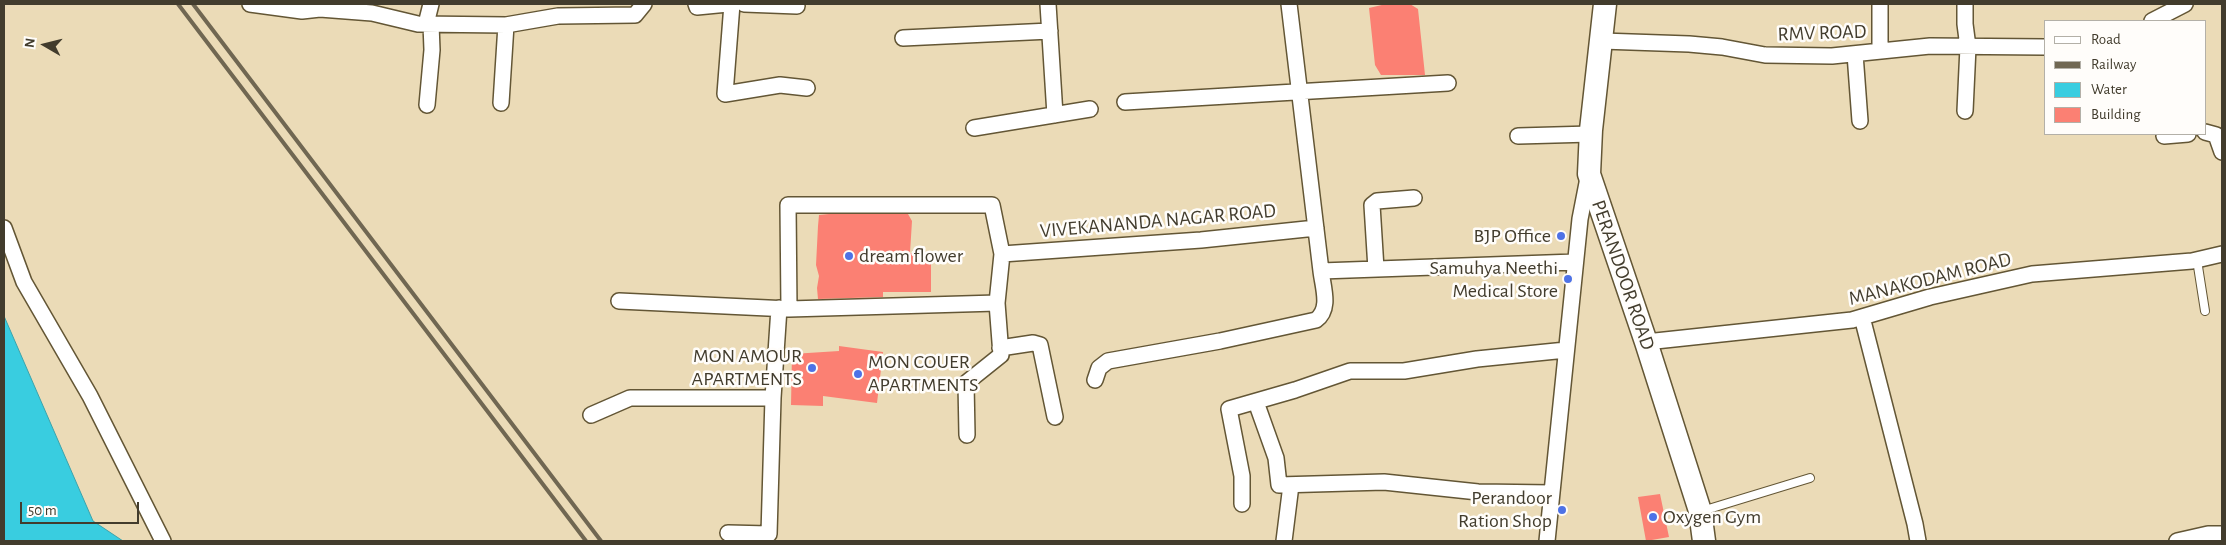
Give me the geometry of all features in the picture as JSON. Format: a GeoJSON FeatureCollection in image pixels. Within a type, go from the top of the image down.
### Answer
{"type":"FeatureCollection","features":[{"type":"Feature","properties":{"kind":"main road","name":"PERANDOOR ROAD"},"geometry":{"type":"LineString","coordinates":[[1605,4],[1591,134],[1589,174],[1646,342],[1700,511],[1704,541]]}},
{"type":"Feature","properties":{"kind":"street"},"geometry":{"type":"LineString","coordinates":[[250,4],[302,11],[320,9],[372,14],[429,24],[506,25],[558,16],[635,15],[644,4]]}},
{"type":"Feature","properties":{"kind":"street"},"geometry":{"type":"LineString","coordinates":[[427,105],[432,50],[429,24],[431,4]]}},
{"type":"Feature","properties":{"kind":"street"},"geometry":{"type":"LineString","coordinates":[[696,4],[697,7],[728,4]]}},
{"type":"Feature","properties":{"kind":"street"},"geometry":{"type":"LineString","coordinates":[[732,4],[725,94],[780,85],[807,88]]}},
{"type":"Feature","properties":{"kind":"street"},"geometry":{"type":"LineString","coordinates":[[744,4],[797,6]]}},
{"type":"Feature","properties":{"kind":"street"},"geometry":{"type":"LineString","coordinates":[[1048,4],[1055,115]]}},
{"type":"Feature","properties":{"kind":"street"},"geometry":{"type":"LineString","coordinates":[[1095,380],[1099,368],[1108,361],[1230,339],[1316,320],[1321,316],[1325,307],[1289,4]]}},
{"type":"Feature","properties":{"kind":"street"},"geometry":{"type":"LineString","coordinates":[[1880,4],[1880,51]]}},
{"type":"Feature","properties":{"kind":"street"},"geometry":{"type":"LineString","coordinates":[[1965,4],[1968,47],[1965,111]]}},
{"type":"Feature","properties":{"kind":"street"},"geometry":{"type":"LineString","coordinates":[[2157,14],[2185,4]]}},
{"type":"Feature","properties":{"kind":"street"},"geometry":{"type":"LineString","coordinates":[[501,103],[506,25]]}},
{"type":"Feature","properties":{"kind":"street"},"geometry":{"type":"LineString","coordinates":[[903,38],[1050,31]]}},
{"type":"Feature","properties":{"kind":"street","name":"RMV ROAD"},"geometry":{"type":"LineString","coordinates":[[1602,41],[1722,47],[1765,56],[1832,56],[1930,46],[2044,47]]}},
{"type":"Feature","properties":{"kind":"street"},"geometry":{"type":"LineString","coordinates":[[1855,54],[1860,121]]}},
{"type":"Feature","properties":{"kind":"street"},"geometry":{"type":"LineString","coordinates":[[1125,102],[1299,94],[1448,84]]}},
{"type":"Feature","properties":{"kind":"street"},"geometry":{"type":"LineString","coordinates":[[974,128],[1090,110]]}},
{"type":"Feature","properties":{"kind":"street"},"geometry":{"type":"LineString","coordinates":[[2206,132],[2216,135],[2222,152]]}},
{"type":"Feature","properties":{"kind":"street"},"geometry":{"type":"LineString","coordinates":[[1518,136],[1591,134]]}},
{"type":"Feature","properties":{"kind":"street"},"geometry":{"type":"LineString","coordinates":[[2164,136],[2176,135]]}},
{"type":"Feature","properties":{"kind":"street"},"geometry":{"type":"LineString","coordinates":[[1547,541],[1575,262],[1580,219],[1589,174]]}},
{"type":"Feature","properties":{"kind":"street"},"geometry":{"type":"LineString","coordinates":[[1376,268],[1372,205],[1377,201],[1414,198]]}},
{"type":"Feature","properties":{"kind":"street"},"geometry":{"type":"LineString","coordinates":[[728,533],[769,534],[773,398],[784,309],[788,205],[992,205],[1002,254],[997,302],[1001,355],[966,383],[967,436]]}},
{"type":"Feature","properties":{"kind":"street"},"geometry":{"type":"LineString","coordinates":[[4,228],[24,282],[90,396],[163,541]]}},
{"type":"Feature","properties":{"kind":"street","name":"VIVEKANANDA NAGAR ROAD"},"geometry":{"type":"LineString","coordinates":[[1002,254],[1201,240],[1316,228]]}},
{"type":"Feature","properties":{"kind":"street","name":"MANAKODAM ROAD"},"geometry":{"type":"LineString","coordinates":[[1646,342],[1764,331],[1852,320],[1930,297],[2032,274],[2197,260],[2222,254]]}},
{"type":"Feature","properties":{"kind":"street"},"geometry":{"type":"LineString","coordinates":[[1321,271],[1575,262]]}},
{"type":"Feature","properties":{"kind":"street"},"geometry":{"type":"LineString","coordinates":[[619,301],[784,309],[997,302]]}},
{"type":"Feature","properties":{"kind":"street"},"geometry":{"type":"LineString","coordinates":[[1862,317],[1918,541]]}},
{"type":"Feature","properties":{"kind":"street"},"geometry":{"type":"LineString","coordinates":[[1000,348],[1033,343],[1040,345],[1055,417]]}},
{"type":"Feature","properties":{"kind":"street"},"geometry":{"type":"LineString","coordinates":[[1242,504],[1242,476],[1229,410],[1350,371],[1404,371],[1477,359],[1566,350]]}},
{"type":"Feature","properties":{"kind":"street"},"geometry":{"type":"LineString","coordinates":[[591,414],[630,398],[773,398]]}},
{"type":"Feature","properties":{"kind":"street"},"geometry":{"type":"LineString","coordinates":[[1256,402],[1276,458],[1279,485],[1384,482],[1478,492],[1552,493]]}},
{"type":"Feature","properties":{"kind":"street"},"geometry":{"type":"LineString","coordinates":[[1284,541],[1291,485]]}},
{"type":"Feature","properties":{"kind":"street"},"geometry":{"type":"LineString","coordinates":[[2178,541],[2208,534],[2222,534]]}},
{"type":"Feature","properties":{"kind":"lane"},"geometry":{"type":"LineString","coordinates":[[2197,260],[2205,310]]}},
{"type":"Feature","properties":{"kind":"lane"},"geometry":{"type":"LineString","coordinates":[[1700,511],[1810,478]]}},
{"type":"Feature","properties":{"kind":"water"},"geometry":{"type":"Polygon","coordinates":[[[4,316],[93,521],[123,541],[4,541],[4,316]]]}},
{"type":"Feature","properties":{"kind":"building"},"geometry":{"type":"Polygon","coordinates":[[[1386,4],[1410,4],[1418,9],[1425,75],[1381,75],[1375,65],[1369,8],[1386,4]]]}},
{"type":"Feature","properties":{"kind":"building","name":"dream flower"},"geometry":{"type":"Polygon","coordinates":[[[908,214],[912,221],[910,253],[931,253],[931,292],[883,292],[883,297],[818,299],[819,276],[816,265],[819,215],[908,214]]]}},
{"type":"Feature","properties":{"kind":"building"},"geometry":{"type":"Polygon","coordinates":[[[839,346],[883,352],[877,403],[823,396],[823,406],[791,405],[792,354],[839,351],[839,346]]]}},
{"type":"Feature","properties":{"kind":"building","name":"Oxygen Gym"},"geometry":{"type":"Polygon","coordinates":[[[1660,494],[1669,537],[1646,541],[1638,497],[1660,494]]]}},
{"type":"Feature","properties":{"kind":"railway"},"geometry":{"type":"LineString","coordinates":[[178,4],[586,541]]}},
{"type":"Feature","properties":{"kind":"railway"},"geometry":{"type":"LineString","coordinates":[[193,4],[601,541]]}},
{"type":"Feature","properties":{"kind":"place","name":"BJP Office"},"geometry":{"type":"Point","coordinates":[1561,236]}},
{"type":"Feature","properties":{"kind":"place","name":"dream flower"},"geometry":{"type":"Point","coordinates":[849,256]}},
{"type":"Feature","properties":{"kind":"place","name":"Samuhya Neethi Medical Store"},"geometry":{"type":"Point","coordinates":[1568,279]}},
{"type":"Feature","properties":{"kind":"place","name":"MON AMOUR APARTMENTS"},"geometry":{"type":"Point","coordinates":[812,368]}},
{"type":"Feature","properties":{"kind":"place","name":"MON COUER APARTMENTS"},"geometry":{"type":"Point","coordinates":[858,374]}},
{"type":"Feature","properties":{"kind":"place","name":"Perandoor Ration Shop"},"geometry":{"type":"Point","coordinates":[1562,510]}},
{"type":"Feature","properties":{"kind":"place","name":"Oxygen Gym"},"geometry":{"type":"Point","coordinates":[1653,517]}}]}
